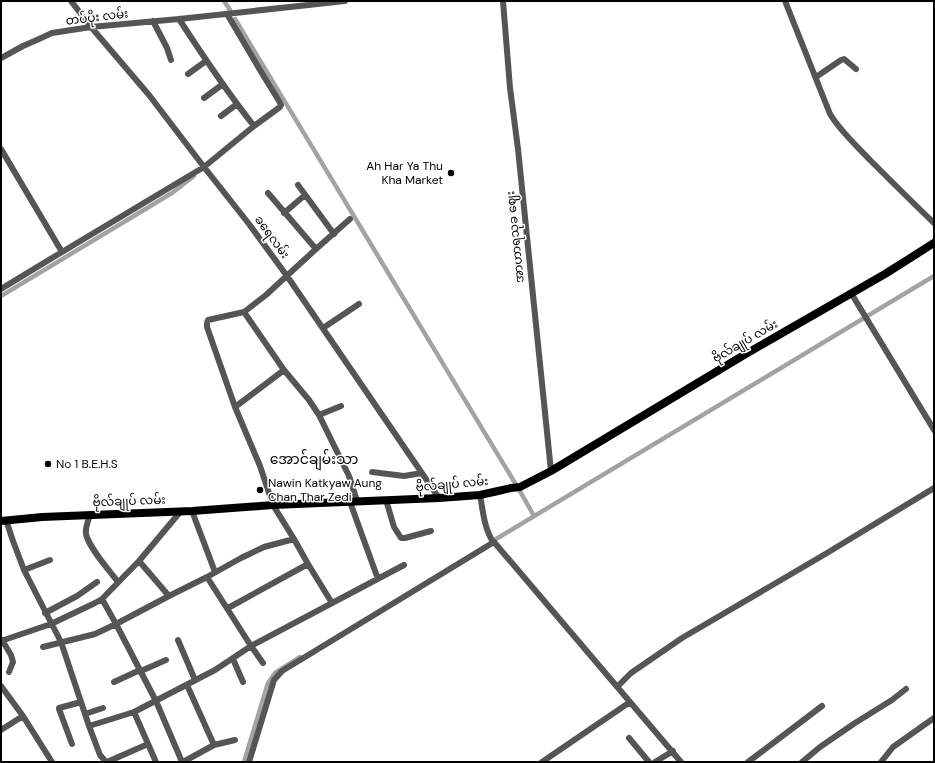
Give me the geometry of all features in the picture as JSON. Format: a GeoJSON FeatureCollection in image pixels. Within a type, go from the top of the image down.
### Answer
{"type":"FeatureCollection","features":[{"type":"Feature","properties":{"kind":"main road","name":"ဗိုလ်ချုပ် လမ်း"},"geometry":{"type":"LineString","coordinates":[[4,521],[42,517],[439,498],[480,495],[520,487],[551,471],[744,355],[885,274],[934,243]]}},
{"type":"Feature","properties":{"kind":"street","name":"ခရေလမ်း"},"geometry":{"type":"LineString","coordinates":[[71,1],[91,27],[149,95],[249,224],[287,276],[439,498]]}},
{"type":"Feature","properties":{"kind":"street","name":"တပ်ပိုး လမ်း"},"geometry":{"type":"LineString","coordinates":[[1,58],[52,34],[91,27],[345,1]]}},
{"type":"Feature","properties":{"kind":"street","name":"အာဟာရသုခ ဈေး"},"geometry":{"type":"LineString","coordinates":[[502,1],[551,471]]}},
{"type":"Feature","properties":{"kind":"street"},"geometry":{"type":"LineString","coordinates":[[785,1],[830,114],[838,126],[857,147],[934,223]]}},
{"type":"Feature","properties":{"kind":"street"},"geometry":{"type":"LineString","coordinates":[[1,290],[204,167],[281,106],[227,14]]}},
{"type":"Feature","properties":{"kind":"street"},"geometry":{"type":"LineString","coordinates":[[179,19],[206,61],[254,126]]}},
{"type":"Feature","properties":{"kind":"street"},"geometry":{"type":"LineString","coordinates":[[153,21],[167,48],[171,60]]}},
{"type":"Feature","properties":{"kind":"street"},"geometry":{"type":"LineString","coordinates":[[816,78],[844,59],[856,69]]}},
{"type":"Feature","properties":{"kind":"street"},"geometry":{"type":"LineString","coordinates":[[188,74],[206,61]]}},
{"type":"Feature","properties":{"kind":"street"},"geometry":{"type":"LineString","coordinates":[[204,98],[223,84]]}},
{"type":"Feature","properties":{"kind":"street"},"geometry":{"type":"LineString","coordinates":[[221,116],[237,104]]}},
{"type":"Feature","properties":{"kind":"street"},"geometry":{"type":"LineString","coordinates":[[1,149],[62,252]]}},
{"type":"Feature","properties":{"kind":"street"},"geometry":{"type":"LineString","coordinates":[[1,164],[8,160]]}},
{"type":"Feature","properties":{"kind":"street"},"geometry":{"type":"LineString","coordinates":[[298,185],[334,234]]}},
{"type":"Feature","properties":{"kind":"street"},"geometry":{"type":"LineString","coordinates":[[268,193],[316,249]]}},
{"type":"Feature","properties":{"kind":"street"},"geometry":{"type":"LineString","coordinates":[[284,213],[305,195]]}},
{"type":"Feature","properties":{"kind":"street"},"geometry":{"type":"LineString","coordinates":[[332,603],[273,505],[260,466],[235,407],[206,323],[208,320],[244,312],[266,295],[350,219]]}},
{"type":"Feature","properties":{"kind":"street"},"geometry":{"type":"LineString","coordinates":[[851,293],[934,430]]}},
{"type":"Feature","properties":{"kind":"street"},"geometry":{"type":"LineString","coordinates":[[323,328],[359,304]]}},
{"type":"Feature","properties":{"kind":"street"},"geometry":{"type":"LineString","coordinates":[[244,312],[284,370],[320,415],[349,476],[354,501],[378,579]]}},
{"type":"Feature","properties":{"kind":"street"},"geometry":{"type":"LineString","coordinates":[[235,407],[284,370]]}},
{"type":"Feature","properties":{"kind":"street"},"geometry":{"type":"LineString","coordinates":[[320,415],[341,406]]}},
{"type":"Feature","properties":{"kind":"street"},"geometry":{"type":"LineString","coordinates":[[372,472],[404,476],[422,473]]}},
{"type":"Feature","properties":{"kind":"street"},"geometry":{"type":"LineString","coordinates":[[617,687],[631,673],[682,638],[934,488]]}},
{"type":"Feature","properties":{"kind":"street"},"geometry":{"type":"LineString","coordinates":[[480,495],[485,524],[493,541],[681,762]]}},
{"type":"Feature","properties":{"kind":"street"},"geometry":{"type":"LineString","coordinates":[[386,500],[394,528],[401,538],[403,539],[431,531]]}},
{"type":"Feature","properties":{"kind":"street"},"geometry":{"type":"LineString","coordinates":[[9,672],[13,662],[11,655],[2,641],[51,624],[95,604],[102,599],[139,561],[181,511]]}},
{"type":"Feature","properties":{"kind":"street"},"geometry":{"type":"LineString","coordinates":[[192,511],[215,572]]}},
{"type":"Feature","properties":{"kind":"street"},"geometry":{"type":"LineString","coordinates":[[90,515],[86,530],[88,540],[94,551],[118,582]]}},
{"type":"Feature","properties":{"kind":"street"},"geometry":{"type":"LineString","coordinates":[[4,521],[24,570],[61,642],[100,755],[106,762],[148,744]]}},
{"type":"Feature","properties":{"kind":"street"},"geometry":{"type":"LineString","coordinates":[[43,647],[95,634],[264,547],[294,539]]}},
{"type":"Feature","properties":{"kind":"street"},"geometry":{"type":"LineString","coordinates":[[249,762],[274,680],[282,671],[493,541]]}},
{"type":"Feature","properties":{"kind":"street"},"geometry":{"type":"LineString","coordinates":[[24,570],[50,560]]}},
{"type":"Feature","properties":{"kind":"street"},"geometry":{"type":"LineString","coordinates":[[139,561],[169,596]]}},
{"type":"Feature","properties":{"kind":"street"},"geometry":{"type":"LineString","coordinates":[[228,608],[308,564]]}},
{"type":"Feature","properties":{"kind":"street"},"geometry":{"type":"LineString","coordinates":[[89,726],[134,712],[156,701],[215,670],[251,646],[404,565]]}},
{"type":"Feature","properties":{"kind":"street"},"geometry":{"type":"LineString","coordinates":[[207,577],[263,663]]}},
{"type":"Feature","properties":{"kind":"street"},"geometry":{"type":"LineString","coordinates":[[45,613],[77,596],[97,582]]}},
{"type":"Feature","properties":{"kind":"street"},"geometry":{"type":"LineString","coordinates":[[102,599],[156,701],[183,762],[214,745],[235,740]]}},
{"type":"Feature","properties":{"kind":"street"},"geometry":{"type":"LineString","coordinates":[[178,640],[195,680]]}},
{"type":"Feature","properties":{"kind":"street"},"geometry":{"type":"LineString","coordinates":[[233,658],[243,682]]}},
{"type":"Feature","properties":{"kind":"street"},"geometry":{"type":"LineString","coordinates":[[114,682],[166,660]]}},
{"type":"Feature","properties":{"kind":"street"},"geometry":{"type":"LineString","coordinates":[[187,685],[214,745]]}},
{"type":"Feature","properties":{"kind":"street"},"geometry":{"type":"LineString","coordinates":[[1,686],[23,716],[52,762]]}},
{"type":"Feature","properties":{"kind":"street"},"geometry":{"type":"LineString","coordinates":[[802,762],[820,747],[892,700],[906,689]]}},
{"type":"Feature","properties":{"kind":"street"},"geometry":{"type":"LineString","coordinates":[[72,744],[59,708],[81,702]]}},
{"type":"Feature","properties":{"kind":"street"},"geometry":{"type":"LineString","coordinates":[[542,762],[630,702]]}},
{"type":"Feature","properties":{"kind":"street"},"geometry":{"type":"LineString","coordinates":[[748,762],[822,706]]}},
{"type":"Feature","properties":{"kind":"street"},"geometry":{"type":"LineString","coordinates":[[85,714],[96,707],[104,708]]}},
{"type":"Feature","properties":{"kind":"street"},"geometry":{"type":"LineString","coordinates":[[134,712],[156,762]]}},
{"type":"Feature","properties":{"kind":"street"},"geometry":{"type":"LineString","coordinates":[[1,730],[23,716]]}},
{"type":"Feature","properties":{"kind":"street"},"geometry":{"type":"LineString","coordinates":[[881,762],[893,747],[934,718]]}},
{"type":"Feature","properties":{"kind":"street"},"geometry":{"type":"LineString","coordinates":[[629,738],[649,762]]}},
{"type":"Feature","properties":{"kind":"street"},"geometry":{"type":"LineString","coordinates":[[655,762],[672,751]]}},
{"type":"Feature","properties":{"kind":"waterway"},"geometry":{"type":"LineString","coordinates":[[224,1],[230,10]]}},
{"type":"Feature","properties":{"kind":"waterway"},"geometry":{"type":"LineString","coordinates":[[235,19],[534,516]]}},
{"type":"Feature","properties":{"kind":"waterway"},"geometry":{"type":"LineString","coordinates":[[1,296],[172,193],[194,176]]}},
{"type":"Feature","properties":{"kind":"waterway"},"geometry":{"type":"LineString","coordinates":[[491,542],[934,276]]}},
{"type":"Feature","properties":{"kind":"waterway"},"geometry":{"type":"LineString","coordinates":[[244,762],[268,683],[275,673],[300,657]]}},
{"type":"Feature","properties":{"kind":"place","name":"Ah Har Ya Thu Kha Market"},"geometry":{"type":"Point","coordinates":[451,173]}},
{"type":"Feature","properties":{"kind":"place","name":"No 1 B.E.H.S"},"geometry":{"type":"Point","coordinates":[48,464]}},
{"type":"Feature","properties":{"kind":"place","name":"Nawin Katkyaw Aung Chan Thar Zedi"},"geometry":{"type":"Point","coordinates":[260,490]}},
{"type":"Feature","properties":{"kind":"district","name":"အောင်ချမ်းသာ"},"geometry":{"type":"Point","coordinates":[314,459]}}]}
